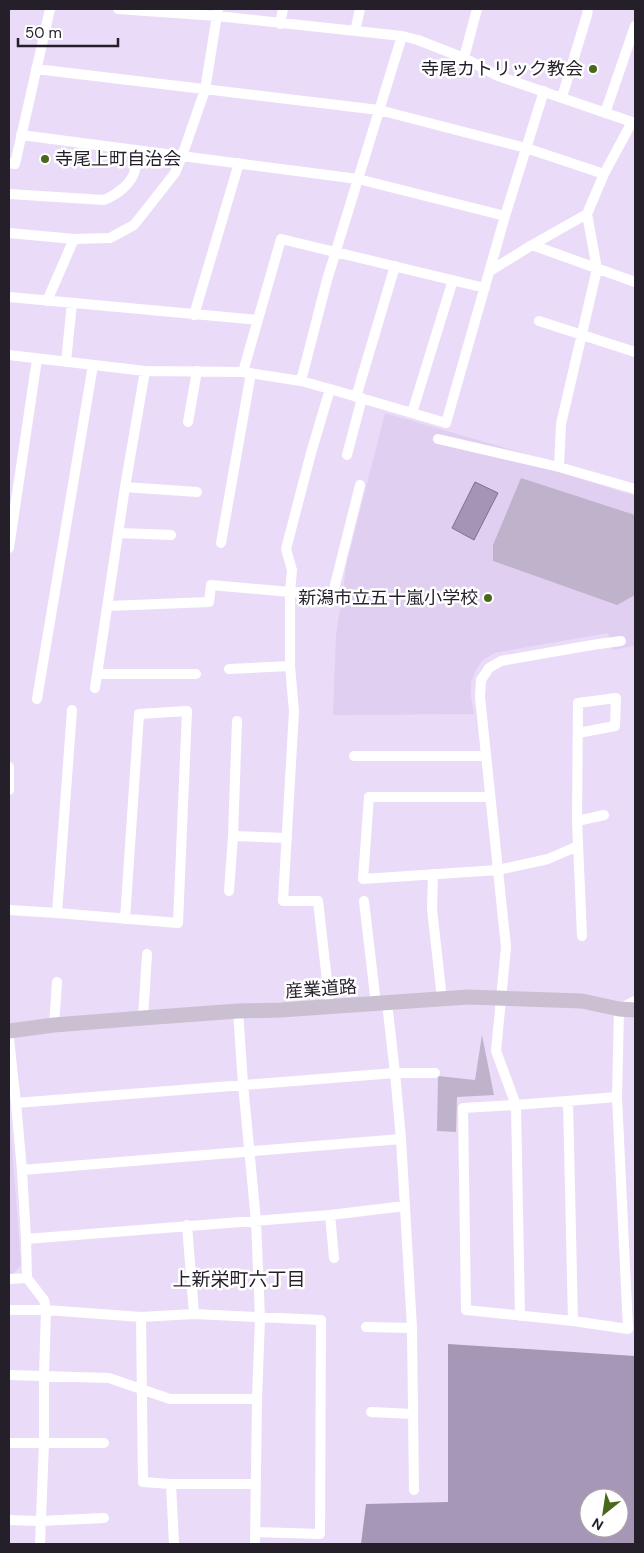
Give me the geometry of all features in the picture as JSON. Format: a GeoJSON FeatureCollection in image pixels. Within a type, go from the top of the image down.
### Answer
{"type":"FeatureCollection","features":[{"type":"Feature","properties":{"kind":"street"},"geometry":{"type":"LineString","coordinates":[[9,163],[15,164],[50,9]]}},
{"type":"Feature","properties":{"kind":"street"},"geometry":{"type":"LineString","coordinates":[[118,9],[218,12],[280,24],[402,36],[418,40],[464,58],[498,76],[633,123],[604,174],[588,214],[597,268],[561,424],[559,467]]}},
{"type":"Feature","properties":{"kind":"street"},"geometry":{"type":"LineString","coordinates":[[280,24],[283,9]]}},
{"type":"Feature","properties":{"kind":"street"},"geometry":{"type":"LineString","coordinates":[[355,31],[360,9]]}},
{"type":"Feature","properties":{"kind":"street"},"geometry":{"type":"LineString","coordinates":[[464,58],[477,9]]}},
{"type":"Feature","properties":{"kind":"street"},"geometry":{"type":"LineString","coordinates":[[562,97],[588,9]]}},
{"type":"Feature","properties":{"kind":"street"},"geometry":{"type":"LineString","coordinates":[[9,234],[74,239],[110,238],[134,225],[175,173],[182,156],[205,90],[218,12]]}},
{"type":"Feature","properties":{"kind":"street"},"geometry":{"type":"LineString","coordinates":[[605,112],[631,54],[635,26]]}},
{"type":"Feature","properties":{"kind":"street"},"geometry":{"type":"LineString","coordinates":[[301,382],[327,280],[402,36]]}},
{"type":"Feature","properties":{"kind":"street"},"geometry":{"type":"LineString","coordinates":[[36,68],[379,110],[526,148],[604,174]]}},
{"type":"Feature","properties":{"kind":"street"},"geometry":{"type":"LineString","coordinates":[[9,355],[145,371],[247,373],[330,389],[446,423],[544,91]]}},
{"type":"Feature","properties":{"kind":"street"},"geometry":{"type":"LineString","coordinates":[[22,135],[358,178],[506,216]]}},
{"type":"Feature","properties":{"kind":"street"},"geometry":{"type":"LineString","coordinates":[[9,194],[104,200],[117,194],[131,178],[135,172],[138,150]]}},
{"type":"Feature","properties":{"kind":"street"},"geometry":{"type":"LineString","coordinates":[[194,315],[239,163]]}},
{"type":"Feature","properties":{"kind":"street"},"geometry":{"type":"LineString","coordinates":[[490,271],[588,214]]}},
{"type":"Feature","properties":{"kind":"street"},"geometry":{"type":"LineString","coordinates":[[47,301],[74,239]]}},
{"type":"Feature","properties":{"kind":"street"},"geometry":{"type":"LineString","coordinates":[[221,543],[247,373],[258,320],[281,240],[485,288]]}},
{"type":"Feature","properties":{"kind":"street"},"geometry":{"type":"LineString","coordinates":[[532,245],[635,282]]}},
{"type":"Feature","properties":{"kind":"street"},"geometry":{"type":"LineString","coordinates":[[347,454],[359,398],[395,266]]}},
{"type":"Feature","properties":{"kind":"street"},"geometry":{"type":"LineString","coordinates":[[412,413],[453,280]]}},
{"type":"Feature","properties":{"kind":"street"},"geometry":{"type":"LineString","coordinates":[[9,297],[258,320]]}},
{"type":"Feature","properties":{"kind":"street"},"geometry":{"type":"LineString","coordinates":[[66,362],[72,303]]}},
{"type":"Feature","properties":{"kind":"street"},"geometry":{"type":"LineString","coordinates":[[539,321],[635,352]]}},
{"type":"Feature","properties":{"kind":"street"},"geometry":{"type":"LineString","coordinates":[[9,548],[37,359]]}},
{"type":"Feature","properties":{"kind":"street"},"geometry":{"type":"LineString","coordinates":[[37,700],[93,365]]}},
{"type":"Feature","properties":{"kind":"street"},"geometry":{"type":"LineString","coordinates":[[95,688],[125,487],[145,371]]}},
{"type":"Feature","properties":{"kind":"street"},"geometry":{"type":"LineString","coordinates":[[188,422],[198,371]]}},
{"type":"Feature","properties":{"kind":"street"},"geometry":{"type":"LineString","coordinates":[[330,389],[286,549],[292,570],[290,592],[290,666],[294,711],[283,901],[318,901],[330,1007]]}},
{"type":"Feature","properties":{"kind":"street"},"geometry":{"type":"LineString","coordinates":[[438,439],[559,467],[635,489]]}},
{"type":"Feature","properties":{"kind":"street"},"geometry":{"type":"LineString","coordinates":[[108,606],[209,602],[211,585],[290,592],[333,593],[360,485]]}},
{"type":"Feature","properties":{"kind":"street"},"geometry":{"type":"LineString","coordinates":[[125,487],[197,492]]}},
{"type":"Feature","properties":{"kind":"street"},"geometry":{"type":"LineString","coordinates":[[119,534],[171,535]]}},
{"type":"Feature","properties":{"kind":"street"},"geometry":{"type":"LineString","coordinates":[[520,1316],[516,1105],[496,1051],[506,947],[480,697],[481,680],[490,668],[501,661],[592,645],[621,642]]}},
{"type":"Feature","properties":{"kind":"street"},"geometry":{"type":"LineString","coordinates":[[228,669],[290,666]]}},
{"type":"Feature","properties":{"kind":"street"},"geometry":{"type":"LineString","coordinates":[[97,674],[196,674]]}},
{"type":"Feature","properties":{"kind":"street"},"geometry":{"type":"LineString","coordinates":[[578,733],[615,726],[616,698],[578,703],[577,821],[582,936]]}},
{"type":"Feature","properties":{"kind":"street"},"geometry":{"type":"LineString","coordinates":[[57,913],[72,710]]}},
{"type":"Feature","properties":{"kind":"street"},"geometry":{"type":"LineString","coordinates":[[9,910],[125,920],[178,923],[187,711],[139,714],[125,920]]}},
{"type":"Feature","properties":{"kind":"street"},"geometry":{"type":"LineString","coordinates":[[228,891],[233,836],[237,721]]}},
{"type":"Feature","properties":{"kind":"street"},"geometry":{"type":"LineString","coordinates":[[354,756],[486,756]]}},
{"type":"Feature","properties":{"kind":"street"},"geometry":{"type":"LineString","coordinates":[[9,767],[9,790]]}},
{"type":"Feature","properties":{"kind":"street"},"geometry":{"type":"LineString","coordinates":[[490,797],[369,797],[363,879],[498,870],[548,859],[578,846]]}},
{"type":"Feature","properties":{"kind":"street"},"geometry":{"type":"LineString","coordinates":[[577,821],[604,815]]}},
{"type":"Feature","properties":{"kind":"street"},"geometry":{"type":"LineString","coordinates":[[233,836],[287,838]]}},
{"type":"Feature","properties":{"kind":"street"},"geometry":{"type":"LineString","coordinates":[[433,874],[432,909],[442,999]]}},
{"type":"Feature","properties":{"kind":"street"},"geometry":{"type":"LineString","coordinates":[[364,901],[381,1004],[395,1073],[412,1328],[414,1490]]}},
{"type":"Feature","properties":{"kind":"street"},"geometry":{"type":"LineString","coordinates":[[143,1018],[147,954]]}},
{"type":"Feature","properties":{"kind":"street"},"geometry":{"type":"LineString","coordinates":[[54,1025],[57,982]]}},
{"type":"Feature","properties":{"kind":"street","name":"産業道路"},"geometry":{"type":"LineString","coordinates":[[9,1031],[54,1025],[143,1018],[468,997],[582,1000],[619,1009],[635,1010]]}},
{"type":"Feature","properties":{"kind":"street"},"geometry":{"type":"LineString","coordinates":[[617,1097],[463,1108],[466,1310],[628,1329],[617,1097],[619,1009],[635,1001]]}},
{"type":"Feature","properties":{"kind":"street"},"geometry":{"type":"LineString","coordinates":[[238,1011],[256,1220],[260,1318],[255,1544]]}},
{"type":"Feature","properties":{"kind":"street"},"geometry":{"type":"LineString","coordinates":[[9,1039],[22,1170],[27,1278],[44,1300],[46,1310],[40,1544]]}},
{"type":"Feature","properties":{"kind":"street"},"geometry":{"type":"LineString","coordinates":[[16,1103],[395,1073],[435,1073]]}},
{"type":"Feature","properties":{"kind":"street"},"geometry":{"type":"LineString","coordinates":[[568,1101],[573,1322]]}},
{"type":"Feature","properties":{"kind":"street"},"geometry":{"type":"LineString","coordinates":[[22,1170],[400,1139]]}},
{"type":"Feature","properties":{"kind":"street"},"geometry":{"type":"LineString","coordinates":[[26,1239],[330,1215],[405,1206]]}},
{"type":"Feature","properties":{"kind":"street"},"geometry":{"type":"LineString","coordinates":[[330,1215],[334,1258]]}},
{"type":"Feature","properties":{"kind":"street"},"geometry":{"type":"LineString","coordinates":[[187,1226],[194,1314]]}},
{"type":"Feature","properties":{"kind":"street"},"geometry":{"type":"LineString","coordinates":[[9,1279],[27,1278]]}},
{"type":"Feature","properties":{"kind":"street"},"geometry":{"type":"LineString","coordinates":[[9,1310],[46,1310],[141,1317],[194,1314],[321,1320],[320,1534],[256,1532]]}},
{"type":"Feature","properties":{"kind":"street"},"geometry":{"type":"LineString","coordinates":[[141,1317],[143,1482],[171,1484],[256,1484]]}},
{"type":"Feature","properties":{"kind":"street"},"geometry":{"type":"LineString","coordinates":[[366,1327],[412,1328]]}},
{"type":"Feature","properties":{"kind":"street"},"geometry":{"type":"LineString","coordinates":[[9,1375],[109,1378],[170,1399],[257,1399]]}},
{"type":"Feature","properties":{"kind":"street"},"geometry":{"type":"LineString","coordinates":[[371,1412],[413,1414]]}},
{"type":"Feature","properties":{"kind":"street"},"geometry":{"type":"LineString","coordinates":[[9,1443],[104,1443]]}},
{"type":"Feature","properties":{"kind":"street"},"geometry":{"type":"LineString","coordinates":[[171,1484],[174,1544]]}},
{"type":"Feature","properties":{"kind":"street"},"geometry":{"type":"LineString","coordinates":[[9,1520],[40,1521],[104,1518]]}},
{"type":"Feature","properties":{"kind":"shaded area","name":"新潟市立五十嵐小学校"},"geometry":{"type":"Polygon","coordinates":[[[385,413],[554,462],[553,470],[635,496],[635,646],[612,650],[608,633],[494,653],[482,661],[471,682],[474,714],[333,715],[336,635],[347,562],[385,413]]]}},
{"type":"Feature","properties":{"kind":"shaded area"},"geometry":{"type":"Polygon","coordinates":[[[521,478],[635,515],[635,595],[617,605],[493,561],[493,545],[521,478]]]}},
{"type":"Feature","properties":{"kind":"shaded area"},"geometry":{"type":"Polygon","coordinates":[[[475,482],[498,493],[474,540],[452,528],[475,482]]]}},
{"type":"Feature","properties":{"kind":"shaded area"},"geometry":{"type":"Polygon","coordinates":[[[482,1035],[494,1095],[457,1097],[456,1132],[437,1131],[438,1076],[475,1080],[482,1035]]]}},
{"type":"Feature","properties":{"kind":"shaded area"},"geometry":{"type":"Polygon","coordinates":[[[9,1107],[21,1265],[10,1277],[9,1277],[9,1107]]]}},
{"type":"Feature","properties":{"kind":"shaded area"},"geometry":{"type":"Polygon","coordinates":[[[448,1344],[635,1356],[635,1544],[361,1544],[366,1504],[448,1502],[448,1344]]]}},
{"type":"Feature","properties":{"kind":"place","name":"寺尾カトリック教会"},"geometry":{"type":"Point","coordinates":[593,69]}},
{"type":"Feature","properties":{"kind":"place","name":"寺尾上町自治会"},"geometry":{"type":"Point","coordinates":[45,159]}},
{"type":"Feature","properties":{"kind":"place","name":"新潟市立五十嵐小学校"},"geometry":{"type":"Point","coordinates":[488,598]}},
{"type":"Feature","properties":{"kind":"district","name":"上新栄町六丁目"},"geometry":{"type":"Point","coordinates":[239,1279]}}]}
